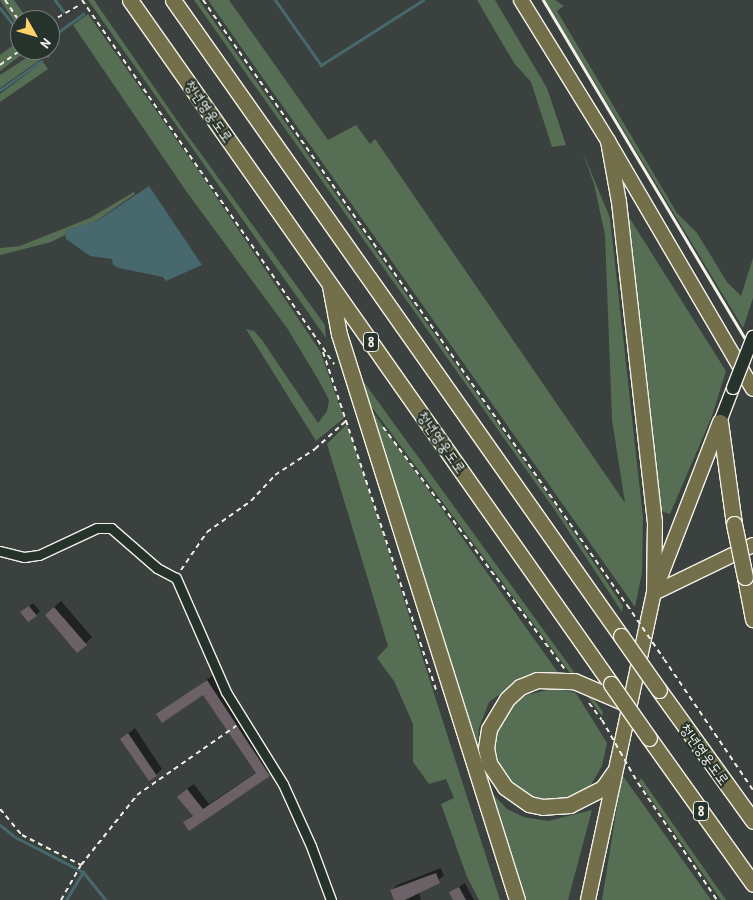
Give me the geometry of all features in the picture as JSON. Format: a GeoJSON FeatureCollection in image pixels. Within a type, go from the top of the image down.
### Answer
{"type":"FeatureCollection","features":[{"type":"Feature","properties":{"kind":"highway","name":"청년영웅도로"},"geometry":{"type":"LineString","coordinates":[[130,0],[330,282],[610,690],[625,703],[753,884]]}},
{"type":"Feature","properties":{"kind":"highway","name":"청년영웅도로"},"geometry":{"type":"LineString","coordinates":[[173,0],[753,821]]}},
{"type":"Feature","properties":{"kind":"highway"},"geometry":{"type":"LineString","coordinates":[[330,282],[338,334],[517,900]]}},
{"type":"Feature","properties":{"kind":"highway"},"geometry":{"type":"LineString","coordinates":[[720,422],[734,524],[753,619]]}},
{"type":"Feature","properties":{"kind":"highway"},"geometry":{"type":"LineString","coordinates":[[610,690],[574,681],[537,680],[520,688],[496,712],[488,729],[486,748],[489,763],[505,787],[515,797],[543,807],[570,805],[589,798],[603,788],[614,772]]}},
{"type":"Feature","properties":{"kind":"main road"},"geometry":{"type":"LineString","coordinates":[[521,0],[608,141],[753,389]]}},
{"type":"Feature","properties":{"kind":"main road"},"geometry":{"type":"LineString","coordinates":[[608,141],[619,202],[655,522],[654,593]]}},
{"type":"Feature","properties":{"kind":"main road"},"geometry":{"type":"LineString","coordinates":[[588,900],[654,593],[753,337]]}},
{"type":"Feature","properties":{"kind":"main road"},"geometry":{"type":"LineString","coordinates":[[654,593],[753,545]]}},
{"type":"Feature","properties":{"kind":"street"},"geometry":{"type":"LineString","coordinates":[[0,551],[24,557],[39,555],[97,528],[110,528],[157,568],[176,578],[226,692],[283,784],[311,846],[331,900]]}},
{"type":"Feature","properties":{"kind":"path"},"geometry":{"type":"LineString","coordinates":[[204,0],[627,605],[753,790]]}},
{"type":"Feature","properties":{"kind":"path"},"geometry":{"type":"LineString","coordinates":[[60,16],[79,5]]}},
{"type":"Feature","properties":{"kind":"path"},"geometry":{"type":"LineString","coordinates":[[322,350],[348,420],[439,700]]}},
{"type":"Feature","properties":{"kind":"path"},"geometry":{"type":"LineString","coordinates":[[176,578],[207,532],[251,501],[275,475],[315,449],[348,420]]}},
{"type":"Feature","properties":{"kind":"path"},"geometry":{"type":"LineString","coordinates":[[61,900],[81,865],[137,795],[244,720]]}},
{"type":"Feature","properties":{"kind":"path"},"geometry":{"type":"LineString","coordinates":[[602,720],[638,784],[717,900]]}},
{"type":"Feature","properties":{"kind":"path"},"geometry":{"type":"LineString","coordinates":[[0,809],[22,835],[81,865]]}},
{"type":"Feature","properties":{"kind":"green space"},"geometry":{"type":"Polygon","coordinates":[[[0,0],[14,0],[21,10],[10,10],[10,15],[0,0]]]}},
{"type":"Feature","properties":{"kind":"green space"},"geometry":{"type":"Polygon","coordinates":[[[88,0],[94,0],[183,129],[325,325],[326,338],[88,0]]]}},
{"type":"Feature","properties":{"kind":"green space"},"geometry":{"type":"Polygon","coordinates":[[[194,0],[199,0],[557,508],[623,606],[622,612],[554,509],[194,0]]]}},
{"type":"Feature","properties":{"kind":"green space"},"geometry":{"type":"Polygon","coordinates":[[[208,0],[229,0],[328,140],[356,125],[370,144],[375,139],[625,503],[612,420],[605,235],[594,184],[582,150],[610,218],[643,518],[642,573],[635,607],[208,0]]]}},
{"type":"Feature","properties":{"kind":"green space"},"geometry":{"type":"Polygon","coordinates":[[[477,0],[495,0],[547,88],[566,145],[552,147],[531,82],[514,63],[477,0]]]}},
{"type":"Feature","properties":{"kind":"green space"},"geometry":{"type":"Polygon","coordinates":[[[545,0],[555,0],[564,6],[557,11],[677,213],[697,233],[727,282],[741,296],[753,258],[753,298],[743,328],[545,0]]]}},
{"type":"Feature","properties":{"kind":"green space"},"geometry":{"type":"Polygon","coordinates":[[[88,14],[202,176],[320,351],[344,418],[316,441],[246,329],[254,331],[262,340],[318,423],[327,411],[329,400],[319,381],[287,328],[186,191],[73,25],[88,14]]]}},
{"type":"Feature","properties":{"kind":"green space"},"geometry":{"type":"Polygon","coordinates":[[[10,48],[10,60],[15,60],[0,71],[0,55],[10,48]]]}},
{"type":"Feature","properties":{"kind":"green space"},"geometry":{"type":"Polygon","coordinates":[[[23,60],[40,60],[0,88],[0,75],[23,60]]]}},
{"type":"Feature","properties":{"kind":"green space"},"geometry":{"type":"Polygon","coordinates":[[[43,62],[48,69],[0,102],[0,94],[43,62]]]}},
{"type":"Feature","properties":{"kind":"green space"},"geometry":{"type":"Polygon","coordinates":[[[134,192],[135,194],[96,221],[65,232],[65,235],[51,242],[0,255],[0,248],[20,246],[90,218],[134,192]]]}},
{"type":"Feature","properties":{"kind":"green space"},"geometry":{"type":"Polygon","coordinates":[[[627,214],[726,371],[712,416],[670,514],[663,512],[657,502],[625,216],[627,214]]]}},
{"type":"Feature","properties":{"kind":"green space"},"geometry":{"type":"Polygon","coordinates":[[[353,367],[603,712],[602,716],[350,378],[353,367]]]}},
{"type":"Feature","properties":{"kind":"green space"},"geometry":{"type":"Polygon","coordinates":[[[363,398],[559,674],[516,682],[489,702],[479,728],[477,757],[363,398]]]}},
{"type":"Feature","properties":{"kind":"green space"},"geometry":{"type":"Polygon","coordinates":[[[347,424],[500,900],[479,900],[467,877],[441,804],[454,798],[446,779],[429,784],[413,762],[413,724],[394,681],[377,658],[388,646],[327,444],[347,424]]]}},
{"type":"Feature","properties":{"kind":"green space"},"geometry":{"type":"Polygon","coordinates":[[[556,688],[576,693],[607,743],[602,766],[589,788],[578,796],[539,803],[503,781],[495,769],[490,736],[511,704],[522,696],[556,688]]]}},
{"type":"Feature","properties":{"kind":"green space"},"geometry":{"type":"Polygon","coordinates":[[[622,775],[638,797],[711,900],[602,900],[622,775]]]}},
{"type":"Feature","properties":{"kind":"green space"},"geometry":{"type":"Polygon","coordinates":[[[641,778],[726,900],[721,900],[639,782],[641,778]]]}},
{"type":"Feature","properties":{"kind":"green space"},"geometry":{"type":"Polygon","coordinates":[[[486,787],[507,809],[524,817],[548,821],[592,810],[568,900],[522,900],[486,787]]]}},
{"type":"Feature","properties":{"kind":"water"},"geometry":{"type":"Polygon","coordinates":[[[149,186],[202,265],[166,281],[163,277],[119,268],[113,265],[112,259],[90,256],[66,239],[65,232],[69,229],[97,221],[149,186]]]}},
{"type":"Feature","properties":{"kind":"building"},"geometry":{"type":"Polygon","coordinates":[[[29,606],[37,616],[28,622],[20,612],[29,606]]]}},
{"type":"Feature","properties":{"kind":"building"},"geometry":{"type":"Polygon","coordinates":[[[54,607],[87,645],[77,653],[45,615],[54,607]]]}},
{"type":"Feature","properties":{"kind":"building"},"geometry":{"type":"Polygon","coordinates":[[[207,680],[270,776],[189,831],[183,822],[193,816],[177,797],[187,789],[203,809],[256,773],[203,695],[162,723],[156,714],[207,680]]]}},
{"type":"Feature","properties":{"kind":"building"},"geometry":{"type":"Polygon","coordinates":[[[128,733],[157,776],[149,781],[120,739],[128,733]]]}},
{"type":"Feature","properties":{"kind":"building"},"geometry":{"type":"Polygon","coordinates":[[[436,873],[440,883],[405,900],[394,900],[390,890],[436,873]]]}},
{"type":"Feature","properties":{"kind":"building"},"geometry":{"type":"Polygon","coordinates":[[[459,887],[466,900],[453,900],[449,892],[459,887]]]}},
{"type":"Feature","properties":{"kind":"waterway"},"geometry":{"type":"LineString","coordinates":[[55,0],[63,11]]}},
{"type":"Feature","properties":{"kind":"waterway"},"geometry":{"type":"LineString","coordinates":[[275,0],[321,65],[423,0]]}},
{"type":"Feature","properties":{"kind":"waterway"},"geometry":{"type":"LineString","coordinates":[[0,8],[10,21]]}},
{"type":"Feature","properties":{"kind":"waterway"},"geometry":{"type":"LineString","coordinates":[[60,31],[83,14]]}},
{"type":"Feature","properties":{"kind":"waterway"},"geometry":{"type":"LineString","coordinates":[[0,90],[41,61]]}},
{"type":"Feature","properties":{"kind":"waterway"},"geometry":{"type":"LineString","coordinates":[[0,825],[15,837],[83,872],[106,900]]}},
{"type":"Feature","properties":{"kind":"waterway"},"geometry":{"type":"LineString","coordinates":[[66,900],[83,872]]}},
{"type":"Feature","properties":{"kind":"railway"},"geometry":{"type":"LineString","coordinates":[[543,0],[753,352]]}}]}
